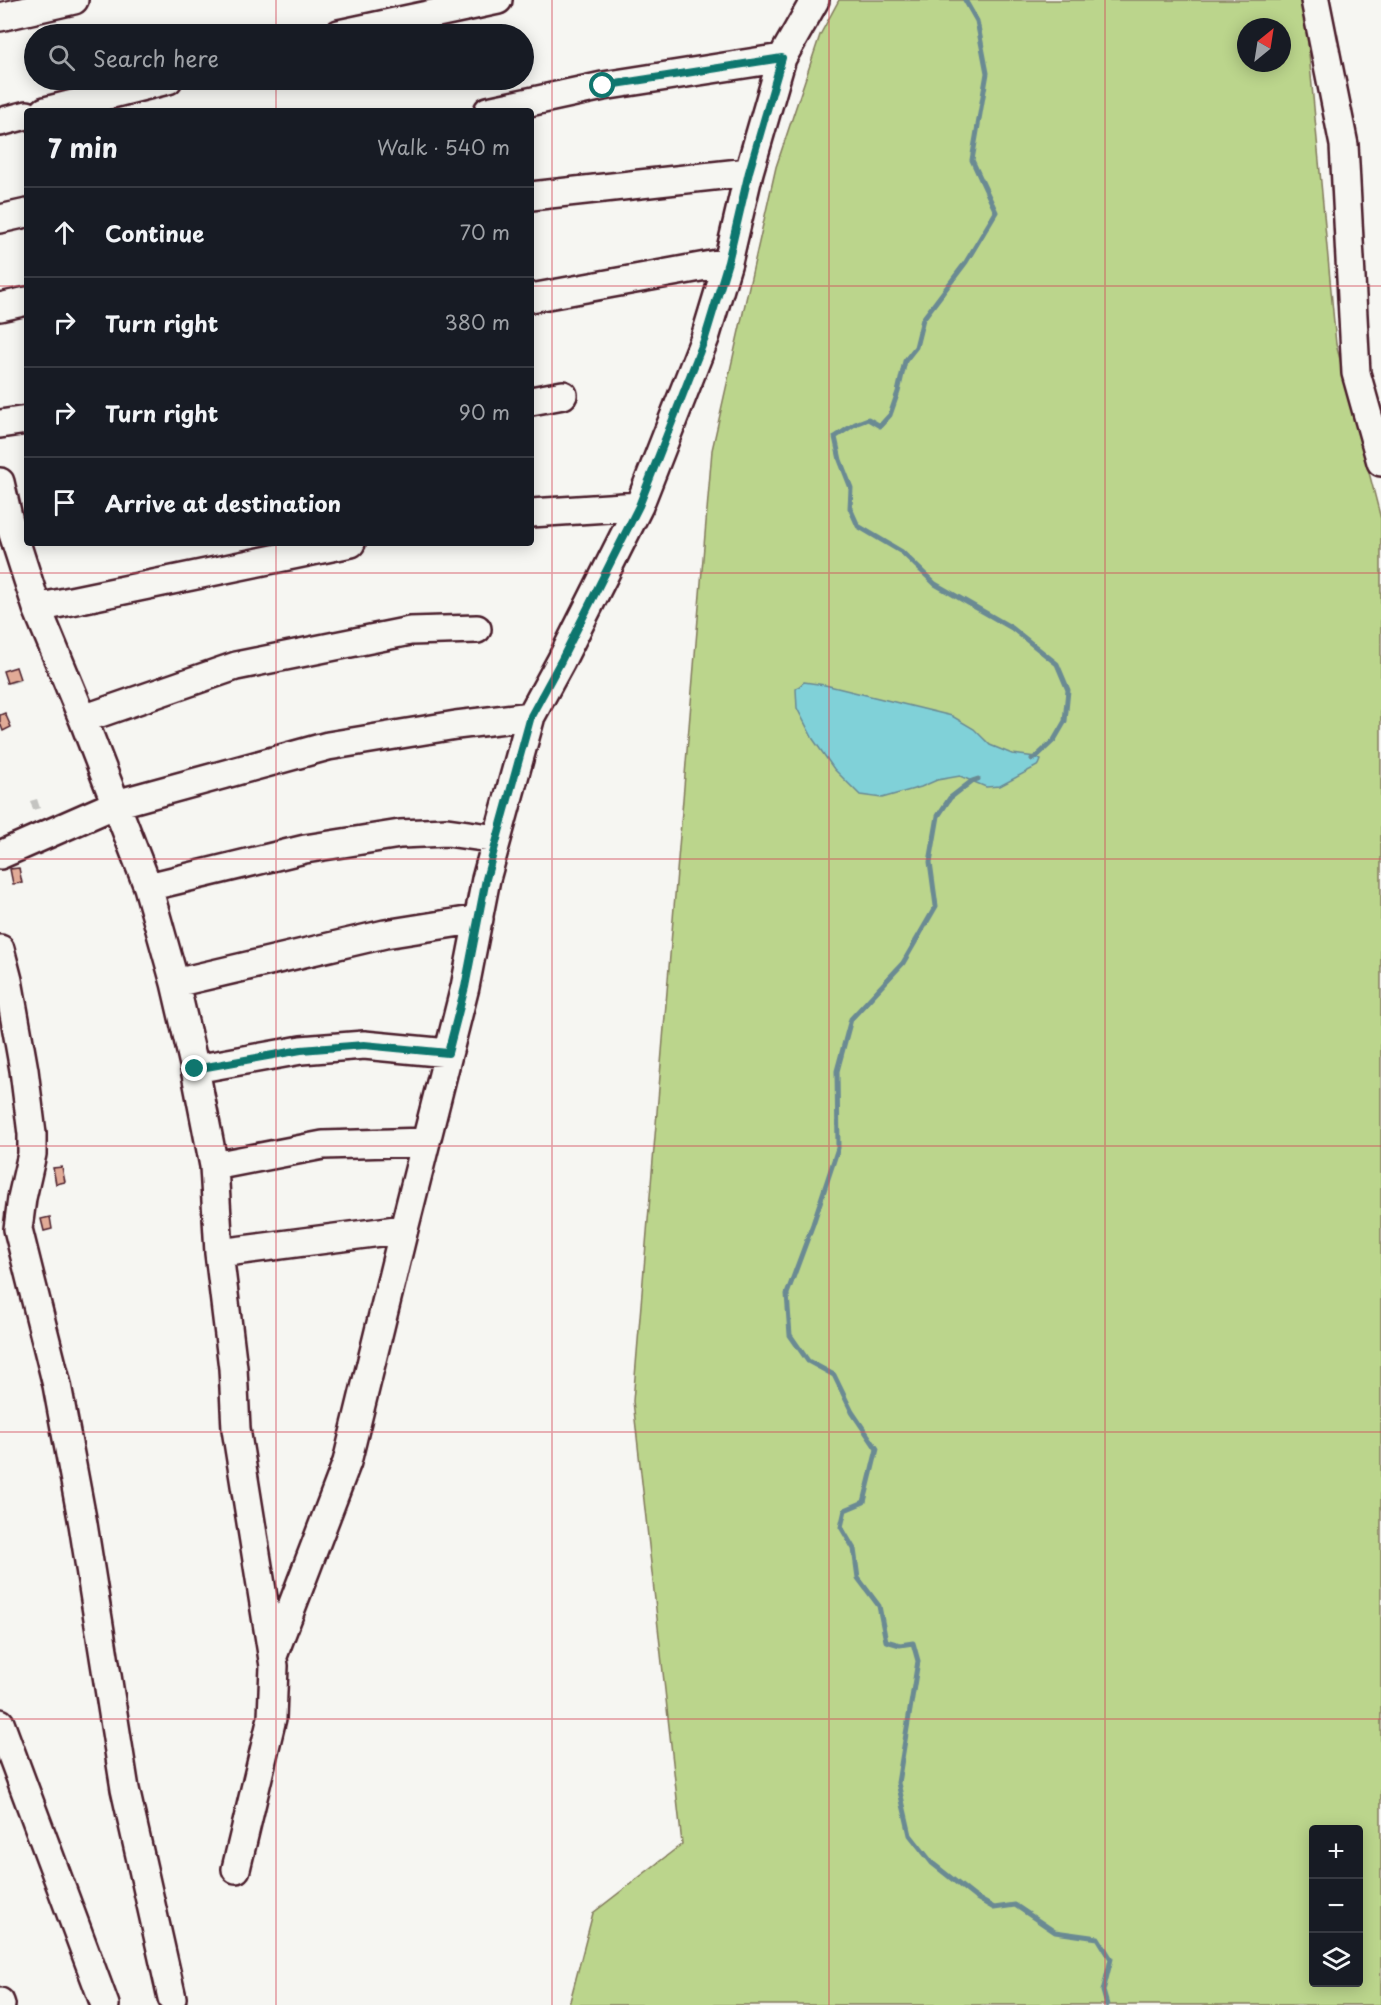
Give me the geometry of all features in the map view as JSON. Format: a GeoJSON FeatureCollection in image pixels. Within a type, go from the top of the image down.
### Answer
{"type":"FeatureCollection","features":[{"type":"Feature","properties":{"kind":"street"},"geometry":{"type":"LineString","coordinates":[[0,17],[74,0]]}},
{"type":"Feature","properties":{"kind":"street"},"geometry":{"type":"LineString","coordinates":[[386,24],[498,0]]}},
{"type":"Feature","properties":{"kind":"street"},"geometry":{"type":"LineString","coordinates":[[273,1656],[348,1462],[465,987],[497,839],[531,716],[639,506],[705,338],[728,262],[749,172],[782,58],[815,0]]}},
{"type":"Feature","properties":{"kind":"street"},"geometry":{"type":"LineString","coordinates":[[1315,0],[1344,146],[1356,373],[1381,462]]}},
{"type":"Feature","properties":{"kind":"street"},"geometry":{"type":"LineString","coordinates":[[502,108],[603,86],[782,58]]}},
{"type":"Feature","properties":{"kind":"street"},"geometry":{"type":"LineString","coordinates":[[57,108],[128,90]]}},
{"type":"Feature","properties":{"kind":"street"},"geometry":{"type":"LineString","coordinates":[[0,122],[24,117]]}},
{"type":"Feature","properties":{"kind":"street"},"geometry":{"type":"LineString","coordinates":[[534,196],[749,172]]}},
{"type":"Feature","properties":{"kind":"street"},"geometry":{"type":"LineString","coordinates":[[0,219],[24,214]]}},
{"type":"Feature","properties":{"kind":"street"},"geometry":{"type":"LineString","coordinates":[[534,297],[728,262]]}},
{"type":"Feature","properties":{"kind":"street"},"geometry":{"type":"LineString","coordinates":[[0,307],[24,302]]}},
{"type":"Feature","properties":{"kind":"street"},"geometry":{"type":"LineString","coordinates":[[534,400],[563,395]]}},
{"type":"Feature","properties":{"kind":"street"},"geometry":{"type":"LineString","coordinates":[[0,424],[24,420]]}},
{"type":"Feature","properties":{"kind":"street"},"geometry":{"type":"LineString","coordinates":[[0,482],[18,519],[37,608],[148,887],[175,983],[214,1166],[219,1253],[232,1368],[236,1429],[273,1656],[272,1718],[236,1869]]}},
{"type":"Feature","properties":{"kind":"street"},"geometry":{"type":"LineString","coordinates":[[534,513],[639,506]]}},
{"type":"Feature","properties":{"kind":"street"},"geometry":{"type":"LineString","coordinates":[[37,608],[337,546]]}},
{"type":"Feature","properties":{"kind":"street"},"geometry":{"type":"LineString","coordinates":[[83,719],[236,666],[410,631],[477,629]]}},
{"type":"Feature","properties":{"kind":"street"},"geometry":{"type":"LineString","coordinates":[[0,855],[116,804],[328,746],[456,724],[531,716]]}},
{"type":"Feature","properties":{"kind":"street"},"geometry":{"type":"LineString","coordinates":[[148,887],[305,849],[400,834],[447,832],[497,839]]}},
{"type":"Feature","properties":{"kind":"street"},"geometry":{"type":"LineString","coordinates":[[175,983],[385,934],[478,919]]}},
{"type":"Feature","properties":{"kind":"street"},"geometry":{"type":"LineString","coordinates":[[0,950],[12,1002],[32,1134],[32,1154],[18,1229],[57,1385],[83,1524],[125,1789],[172,1998]]}},
{"type":"Feature","properties":{"kind":"street"},"geometry":{"type":"LineString","coordinates":[[195,1069],[301,1050],[364,1045],[448,1053]]}},
{"type":"Feature","properties":{"kind":"street"},"geometry":{"type":"LineString","coordinates":[[214,1166],[323,1145],[426,1142]]}},
{"type":"Feature","properties":{"kind":"street"},"geometry":{"type":"LineString","coordinates":[[219,1253],[404,1229]]}},
{"type":"Feature","properties":{"kind":"street"},"geometry":{"type":"LineString","coordinates":[[0,1723],[105,2005]]}},
{"type":"Feature","properties":{"kind":"green space"},"geometry":{"type":"Polygon","coordinates":[[[839,0],[1304,0],[1336,344],[1381,519],[1381,2005],[569,2005],[593,1913],[682,1844],[633,1401],[712,450],[776,167],[820,35],[839,0]]]}},
{"type":"Feature","properties":{"kind":"water"},"geometry":{"type":"Polygon","coordinates":[[[804,682],[952,716],[974,729],[990,745],[1012,754],[1036,757],[1041,760],[1039,765],[1000,786],[986,787],[960,776],[937,780],[882,798],[860,795],[834,769],[813,739],[797,708],[796,689],[804,682]]]}},
{"type":"Feature","properties":{"kind":"building"},"geometry":{"type":"Polygon","coordinates":[[[16,667],[20,679],[7,683],[3,671],[16,667]]]}},
{"type":"Feature","properties":{"kind":"building"},"geometry":{"type":"Polygon","coordinates":[[[5,713],[11,727],[3,731],[0,715],[5,713]]]}},
{"type":"Feature","properties":{"kind":"building"},"geometry":{"type":"Polygon","coordinates":[[[19,868],[22,883],[13,884],[10,869],[19,868]]]}},
{"type":"Feature","properties":{"kind":"building"},"geometry":{"type":"Polygon","coordinates":[[[62,1167],[65,1182],[56,1184],[53,1168],[62,1167]]]}},
{"type":"Feature","properties":{"kind":"building"},"geometry":{"type":"Polygon","coordinates":[[[50,1217],[52,1229],[44,1231],[41,1219],[50,1217]]]}},
{"type":"Feature","properties":{"kind":"waterway"},"geometry":{"type":"LineString","coordinates":[[965,0],[977,21],[987,73],[972,160],[996,212],[966,262],[923,319],[916,347],[905,361],[890,415],[880,426],[868,419],[855,424],[835,437],[840,460],[851,488],[850,508],[858,526],[902,552],[935,584],[1012,628],[1057,664],[1068,690],[1065,721],[1054,740],[1032,759]]}},
{"type":"Feature","properties":{"kind":"waterway"},"geometry":{"type":"LineString","coordinates":[[978,779],[950,798],[938,816],[930,862],[936,906],[903,963],[851,1019],[837,1071],[838,1148],[787,1294],[790,1335],[808,1361],[834,1375],[852,1412],[877,1449],[864,1502],[845,1510],[841,1527],[854,1549],[858,1578],[879,1606],[886,1641],[900,1645],[913,1643],[918,1661],[898,1783],[910,1835],[932,1863],[975,1897],[994,1908],[1015,1905],[1055,1932],[1098,1938],[1111,1959],[1103,1991],[1107,2005]]}},
{"type":"Feature","properties":{"kind":"route"},"geometry":{"type":"LineString","coordinates":[[195,1069],[301,1050],[364,1045],[448,1053],[465,987],[486,879],[531,716],[639,506],[705,338],[728,262],[749,172],[782,58],[603,86]]}}]}
